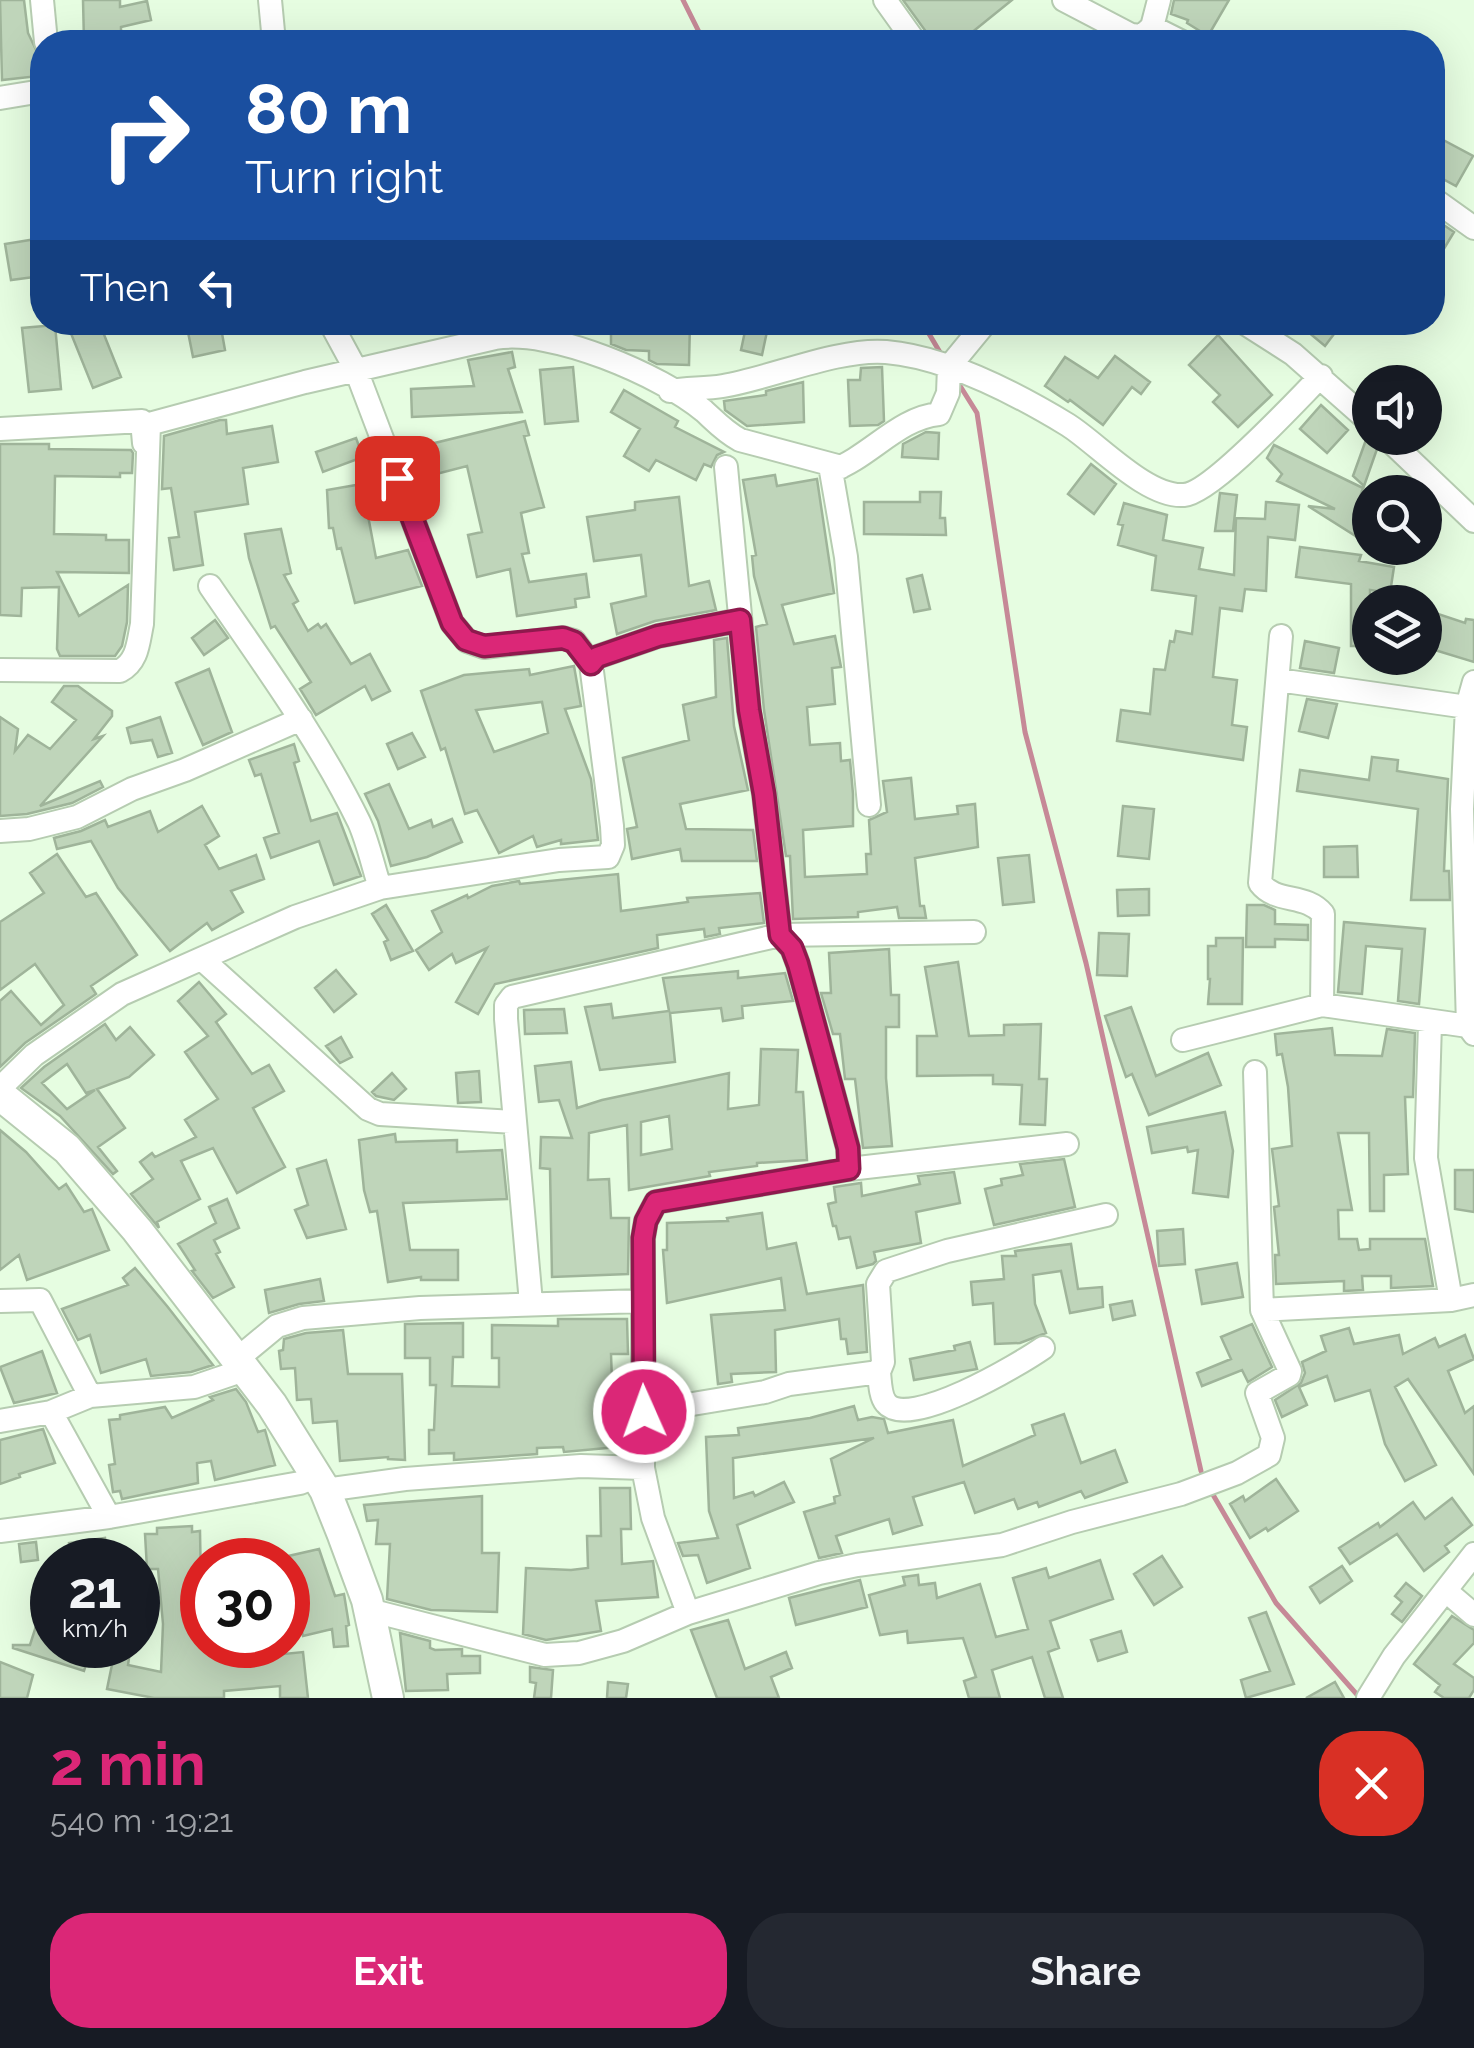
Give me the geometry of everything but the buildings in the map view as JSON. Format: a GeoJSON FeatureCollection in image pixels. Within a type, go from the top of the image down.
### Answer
{"type":"FeatureCollection","features":[{"type":"Feature","properties":{"kind":"street"},"geometry":{"type":"LineString","coordinates":[[42,0],[45,30]]}},
{"type":"Feature","properties":{"kind":"street"},"geometry":{"type":"LineString","coordinates":[[270,0],[273,30]]}},
{"type":"Feature","properties":{"kind":"street"},"geometry":{"type":"LineString","coordinates":[[886,0],[907,30]]}},
{"type":"Feature","properties":{"kind":"street"},"geometry":{"type":"LineString","coordinates":[[1064,0],[1122,30]]}},
{"type":"Feature","properties":{"kind":"street"},"geometry":{"type":"LineString","coordinates":[[1149,30],[1159,0]]}},
{"type":"Feature","properties":{"kind":"street"},"geometry":{"type":"LineString","coordinates":[[1152,27],[1158,30]]}},
{"type":"Feature","properties":{"kind":"street"},"geometry":{"type":"LineString","coordinates":[[0,98],[30,93]]}},
{"type":"Feature","properties":{"kind":"street"},"geometry":{"type":"LineString","coordinates":[[1445,207],[1474,228]]}},
{"type":"Feature","properties":{"kind":"street"},"geometry":{"type":"LineString","coordinates":[[337,335],[356,370],[452,623],[466,640],[484,646],[563,638],[574,642],[591,664],[612,826],[613,845],[608,857],[559,860],[380,888],[295,917],[122,994],[34,1056],[0,1091],[67,1150],[137,1230],[272,1405],[320,1484],[369,1610],[388,1698]]}},
{"type":"Feature","properties":{"kind":"street"},"geometry":{"type":"LineString","coordinates":[[0,670],[120,671],[130,666],[142,624],[149,424],[356,370],[495,338],[526,335],[578,346],[670,391],[703,410],[725,432],[740,440],[841,467]]}},
{"type":"Feature","properties":{"kind":"street"},"geometry":{"type":"LineString","coordinates":[[869,805],[846,557],[831,471],[920,416],[939,414],[948,392],[949,367],[975,335]]}},
{"type":"Feature","properties":{"kind":"street"},"geometry":{"type":"LineString","coordinates":[[1262,335],[1320,376],[1352,405]]}},
{"type":"Feature","properties":{"kind":"street"},"geometry":{"type":"LineString","coordinates":[[670,391],[722,386],[836,358],[883,351],[949,367],[1023,398],[1160,490],[1183,495],[1200,490],[1320,376]]}},
{"type":"Feature","properties":{"kind":"street"},"geometry":{"type":"LineString","coordinates":[[0,429],[142,421],[147,471]]}},
{"type":"Feature","properties":{"kind":"street"},"geometry":{"type":"LineString","coordinates":[[1405,455],[1474,520]]}},
{"type":"Feature","properties":{"kind":"street"},"geometry":{"type":"LineString","coordinates":[[726,467],[749,710],[764,794],[780,935],[792,948],[798,964],[848,1148],[849,1169]]}},
{"type":"Feature","properties":{"kind":"street"},"geometry":{"type":"LineString","coordinates":[[210,586],[301,719],[360,824],[380,888]]}},
{"type":"Feature","properties":{"kind":"street"},"geometry":{"type":"LineString","coordinates":[[591,664],[597,657],[658,636],[740,620]]}},
{"type":"Feature","properties":{"kind":"street"},"geometry":{"type":"LineString","coordinates":[[1281,636],[1260,884],[1276,895],[1307,900],[1322,914],[1322,1005]]}},
{"type":"Feature","properties":{"kind":"street"},"geometry":{"type":"LineString","coordinates":[[1278,680],[1468,707]]}},
{"type":"Feature","properties":{"kind":"street"},"geometry":{"type":"LineString","coordinates":[[1182,1040],[1322,1005],[1471,1030],[1462,809],[1468,707],[1474,682]]}},
{"type":"Feature","properties":{"kind":"street"},"geometry":{"type":"LineString","coordinates":[[0,831],[30,829],[77,817],[132,789],[301,719]]}},
{"type":"Feature","properties":{"kind":"street"},"geometry":{"type":"LineString","coordinates":[[531,1304],[513,1122],[506,1004],[512,997],[780,935],[974,932]]}},
{"type":"Feature","properties":{"kind":"street"},"geometry":{"type":"LineString","coordinates":[[203,960],[368,1110],[513,1122]]}},
{"type":"Feature","properties":{"kind":"street"},"geometry":{"type":"LineString","coordinates":[[1262,1310],[1463,1297],[1426,1158],[1430,1022]]}},
{"type":"Feature","properties":{"kind":"street"},"geometry":{"type":"LineString","coordinates":[[369,1610],[544,1656],[579,1653],[623,1641],[688,1613],[838,1569],[1002,1546],[1072,1522],[1180,1494],[1237,1473],[1269,1455],[1273,1438],[1257,1393],[1289,1375],[1288,1364],[1262,1310],[1255,1072]]}},
{"type":"Feature","properties":{"kind":"street"},"geometry":{"type":"LineString","coordinates":[[688,1613],[653,1518],[643,1468],[643,1238],[656,1202],[849,1169],[1067,1144]]}},
{"type":"Feature","properties":{"kind":"street"},"geometry":{"type":"LineString","coordinates":[[1043,1348],[921,1410],[889,1406],[884,1401],[878,1372],[883,1362],[878,1284],[886,1271],[947,1251],[1106,1215]]}},
{"type":"Feature","properties":{"kind":"street"},"geometry":{"type":"LineString","coordinates":[[0,1302],[40,1300],[90,1396]]}},
{"type":"Feature","properties":{"kind":"street"},"geometry":{"type":"LineString","coordinates":[[0,1421],[51,1412],[90,1396],[194,1387],[240,1365],[276,1326],[304,1318],[642,1301]]}},
{"type":"Feature","properties":{"kind":"street"},"geometry":{"type":"LineString","coordinates":[[644,1412],[765,1392],[789,1384],[878,1372]]}},
{"type":"Feature","properties":{"kind":"street"},"geometry":{"type":"LineString","coordinates":[[51,1412],[110,1516]]}},
{"type":"Feature","properties":{"kind":"street"},"geometry":{"type":"LineString","coordinates":[[0,1531],[320,1484],[581,1466],[643,1468]]}},
{"type":"Feature","properties":{"kind":"street"},"geometry":{"type":"LineString","coordinates":[[1368,1698],[1394,1656],[1474,1554]]}},
{"type":"Feature","properties":{"kind":"street"},"geometry":{"type":"LineString","coordinates":[[1446,1591],[1474,1615]]}},
{"type":"Feature","properties":{"kind":"waterway"},"geometry":{"type":"LineString","coordinates":[[683,0],[698,30]]}},
{"type":"Feature","properties":{"kind":"waterway"},"geometry":{"type":"LineString","coordinates":[[930,335],[941,354]]}},
{"type":"Feature","properties":{"kind":"waterway"},"geometry":{"type":"LineString","coordinates":[[957,381],[977,413],[1025,732],[1086,963],[1201,1471]]}},
{"type":"Feature","properties":{"kind":"waterway"},"geometry":{"type":"LineString","coordinates":[[1212,1493],[1276,1603],[1360,1698]]}},
{"type":"Feature","properties":{"kind":"route"},"geometry":{"type":"LineString","coordinates":[[397,478],[452,623],[466,640],[484,646],[563,638],[574,642],[591,664],[597,657],[658,636],[740,620],[780,935],[792,948],[798,964],[848,1148],[849,1169],[656,1202],[643,1238],[644,1412]]}}]}
